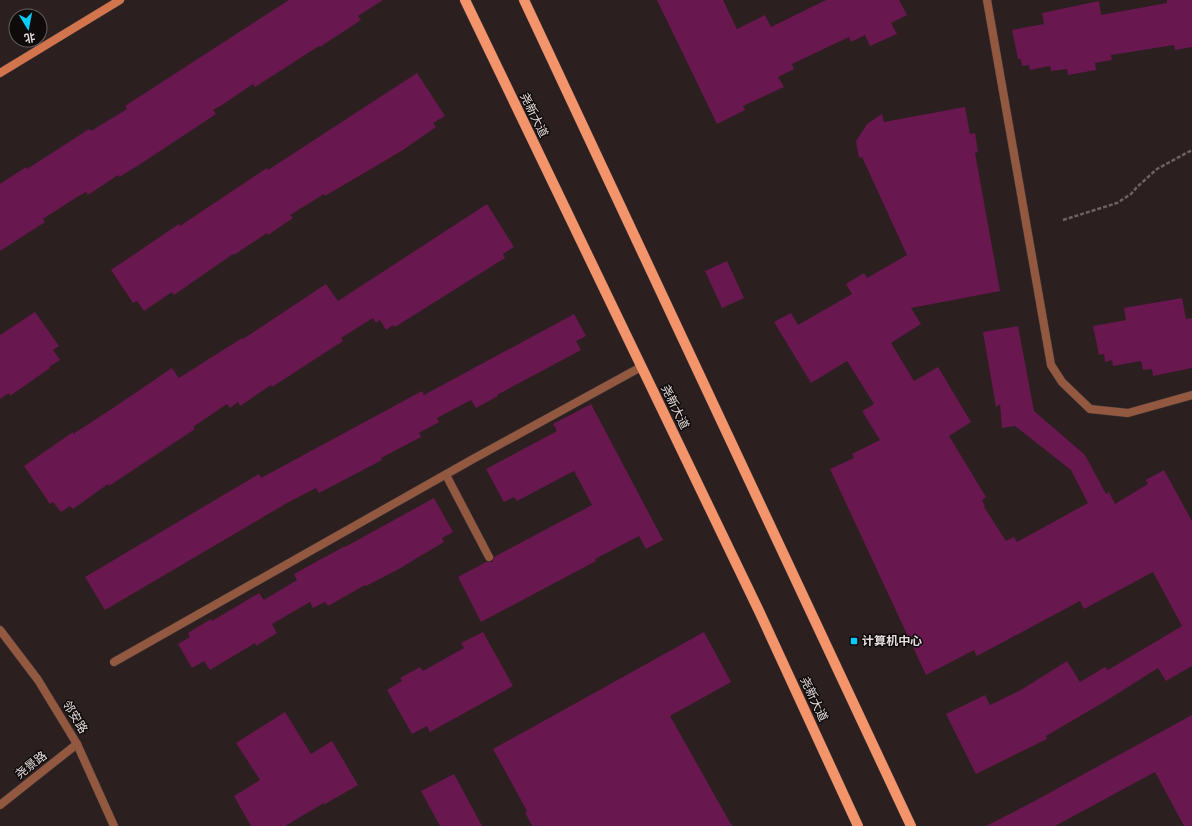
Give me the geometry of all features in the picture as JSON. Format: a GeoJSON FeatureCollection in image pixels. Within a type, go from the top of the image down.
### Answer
{"type":"FeatureCollection","features":[{"type":"Feature","properties":{"kind":"main road"},"geometry":{"type":"LineString","coordinates":[[0,73],[120,0]]}},
{"type":"Feature","properties":{"kind":"main road","name":"尧新大道"},"geometry":{"type":"LineString","coordinates":[[465,0],[759,611],[858,826]]}},
{"type":"Feature","properties":{"kind":"main road"},"geometry":{"type":"LineString","coordinates":[[524,0],[911,826]]}},
{"type":"Feature","properties":{"kind":"street"},"geometry":{"type":"LineString","coordinates":[[987,0],[1051,365],[1062,382],[1090,409],[1128,413],[1192,395]]}},
{"type":"Feature","properties":{"kind":"street"},"geometry":{"type":"LineString","coordinates":[[114,662],[641,367]]}},
{"type":"Feature","properties":{"kind":"street"},"geometry":{"type":"LineString","coordinates":[[446,475],[489,557]]}},
{"type":"Feature","properties":{"kind":"street","name":"邻安路"},"geometry":{"type":"LineString","coordinates":[[0,630],[38,680],[78,744],[114,826]]}},
{"type":"Feature","properties":{"kind":"street","name":"尧景路"},"geometry":{"type":"LineString","coordinates":[[0,805],[78,744]]}},
{"type":"Feature","properties":{"kind":"path"},"geometry":{"type":"LineString","coordinates":[[1063,220],[1117,203],[1131,194],[1157,169],[1192,150]]}},
{"type":"Feature","properties":{"kind":"path"},"geometry":{"type":"LineString","coordinates":[[1186,153],[1192,154]]}},
{"type":"Feature","properties":{"kind":"building"},"geometry":{"type":"Polygon","coordinates":[[[289,0],[383,0],[358,16],[361,20],[320,47],[319,46],[255,87],[253,84],[213,110],[216,114],[139,165],[119,177],[118,175],[88,195],[86,192],[77,197],[43,219],[45,222],[0,251],[0,184],[26,167],[27,169],[89,129],[91,131],[127,109],[125,106],[289,0]]]}},
{"type":"Feature","properties":{"kind":"building"},"geometry":{"type":"Polygon","coordinates":[[[657,0],[723,0],[737,29],[765,15],[771,27],[826,0],[899,0],[907,15],[891,23],[897,34],[870,46],[865,35],[851,42],[849,37],[792,64],[794,69],[778,77],[784,87],[743,106],[745,110],[717,124],[657,0]]]}},
{"type":"Feature","properties":{"kind":"building"},"geometry":{"type":"Polygon","coordinates":[[[1167,0],[1192,0],[1192,47],[1175,50],[1174,45],[1111,55],[1112,60],[1095,63],[1096,70],[1068,75],[1067,69],[1051,71],[1050,66],[1030,70],[1029,65],[1022,66],[1021,59],[1018,59],[1012,30],[1044,24],[1042,13],[1099,1],[1101,15],[1167,3],[1167,0]]]}},
{"type":"Feature","properties":{"kind":"building"},"geometry":{"type":"Polygon","coordinates":[[[417,73],[445,116],[433,123],[436,127],[403,150],[325,196],[324,194],[290,215],[293,218],[268,235],[267,233],[234,255],[233,254],[174,295],[172,292],[144,311],[137,301],[133,303],[111,270],[179,224],[180,226],[267,168],[268,170],[417,73]]]}},
{"type":"Feature","properties":{"kind":"building"},"geometry":{"type":"Polygon","coordinates":[[[965,107],[970,134],[975,133],[978,152],[975,153],[1000,291],[911,308],[921,324],[891,343],[914,381],[938,367],[971,422],[949,436],[986,497],[982,500],[985,506],[984,507],[1006,541],[1014,537],[1017,542],[1088,503],[1071,470],[1015,426],[1002,428],[1000,404],[996,407],[983,332],[1018,326],[1034,411],[1085,455],[1106,494],[1109,492],[1115,504],[1148,484],[1146,480],[1164,470],[1192,521],[1192,666],[1166,681],[1158,668],[1046,736],[1047,739],[976,774],[946,714],[985,695],[990,705],[1021,690],[1067,661],[1080,682],[1105,667],[1108,670],[1182,626],[1153,572],[1084,609],[1080,601],[977,656],[974,650],[926,675],[830,469],[854,458],[852,454],[880,440],[862,411],[874,404],[847,361],[811,383],[774,322],[791,313],[798,325],[852,294],[846,284],[864,273],[867,278],[907,255],[862,157],[859,158],[856,141],[867,124],[882,114],[884,122],[965,107]]]}},
{"type":"Feature","properties":{"kind":"building"},"geometry":{"type":"Polygon","coordinates":[[[487,204],[514,247],[503,254],[505,258],[395,327],[393,325],[386,330],[380,320],[376,323],[373,318],[341,338],[343,341],[272,387],[271,385],[240,406],[238,402],[230,408],[227,404],[193,427],[195,429],[109,486],[108,484],[73,509],[70,506],[61,512],[53,502],[50,504],[24,466],[73,432],[73,434],[172,368],[179,378],[242,338],[243,339],[326,284],[338,301],[487,204]]]}},
{"type":"Feature","properties":{"kind":"building"},"geometry":{"type":"Polygon","coordinates":[[[727,261],[744,298],[722,308],[705,271],[727,261]]]}},
{"type":"Feature","properties":{"kind":"building"},"geometry":{"type":"Polygon","coordinates":[[[1182,298],[1186,319],[1192,318],[1192,368],[1153,376],[1152,369],[1143,370],[1141,361],[1113,366],[1112,360],[1105,362],[1104,354],[1099,355],[1093,326],[1126,320],[1124,308],[1182,298]]]}},
{"type":"Feature","properties":{"kind":"building"},"geometry":{"type":"Polygon","coordinates":[[[35,312],[59,346],[53,350],[60,360],[10,396],[9,393],[0,399],[0,335],[35,312]]]}},
{"type":"Feature","properties":{"kind":"building"},"geometry":{"type":"Polygon","coordinates":[[[574,314],[586,336],[576,341],[581,350],[497,395],[498,396],[476,408],[471,400],[437,418],[439,422],[419,433],[421,437],[381,458],[382,460],[319,493],[316,488],[287,503],[105,610],[85,577],[259,474],[261,478],[422,391],[424,395],[574,314]]]}},
{"type":"Feature","properties":{"kind":"building"},"geometry":{"type":"Polygon","coordinates":[[[591,404],[663,540],[646,549],[639,536],[595,559],[596,561],[481,622],[458,577],[486,562],[492,562],[494,557],[592,505],[574,471],[517,501],[514,497],[504,502],[486,469],[557,431],[553,424],[591,404]]]}},
{"type":"Feature","properties":{"kind":"building"},"geometry":{"type":"Polygon","coordinates":[[[434,498],[453,532],[442,538],[444,542],[397,570],[366,586],[365,585],[328,606],[325,602],[313,608],[310,602],[272,624],[277,633],[256,646],[255,643],[210,670],[204,661],[192,668],[178,644],[190,637],[188,633],[211,619],[212,621],[259,593],[264,600],[297,580],[294,574],[434,498]]]}},
{"type":"Feature","properties":{"kind":"building"},"geometry":{"type":"Polygon","coordinates":[[[483,632],[513,686],[430,732],[427,726],[412,734],[387,690],[402,681],[400,678],[420,667],[423,671],[464,648],[461,643],[483,632]]]}},
{"type":"Feature","properties":{"kind":"building"},"geometry":{"type":"Polygon","coordinates":[[[704,632],[731,682],[670,716],[732,826],[532,826],[525,812],[527,811],[493,749],[704,632]]]}},
{"type":"Feature","properties":{"kind":"building"},"geometry":{"type":"Polygon","coordinates":[[[285,712],[311,754],[332,741],[358,785],[285,826],[251,826],[234,796],[260,780],[236,743],[285,712]]]}},
{"type":"Feature","properties":{"kind":"building"},"geometry":{"type":"Polygon","coordinates":[[[1192,715],[1192,826],[1184,826],[1155,772],[1055,826],[986,826],[1029,804],[1192,715]]]}},
{"type":"Feature","properties":{"kind":"building"},"geometry":{"type":"Polygon","coordinates":[[[454,774],[482,826],[440,826],[421,791],[454,774]]]}},
{"type":"Feature","properties":{"kind":"place","name":"计算机中心"},"geometry":{"type":"Point","coordinates":[854,641]}}]}
